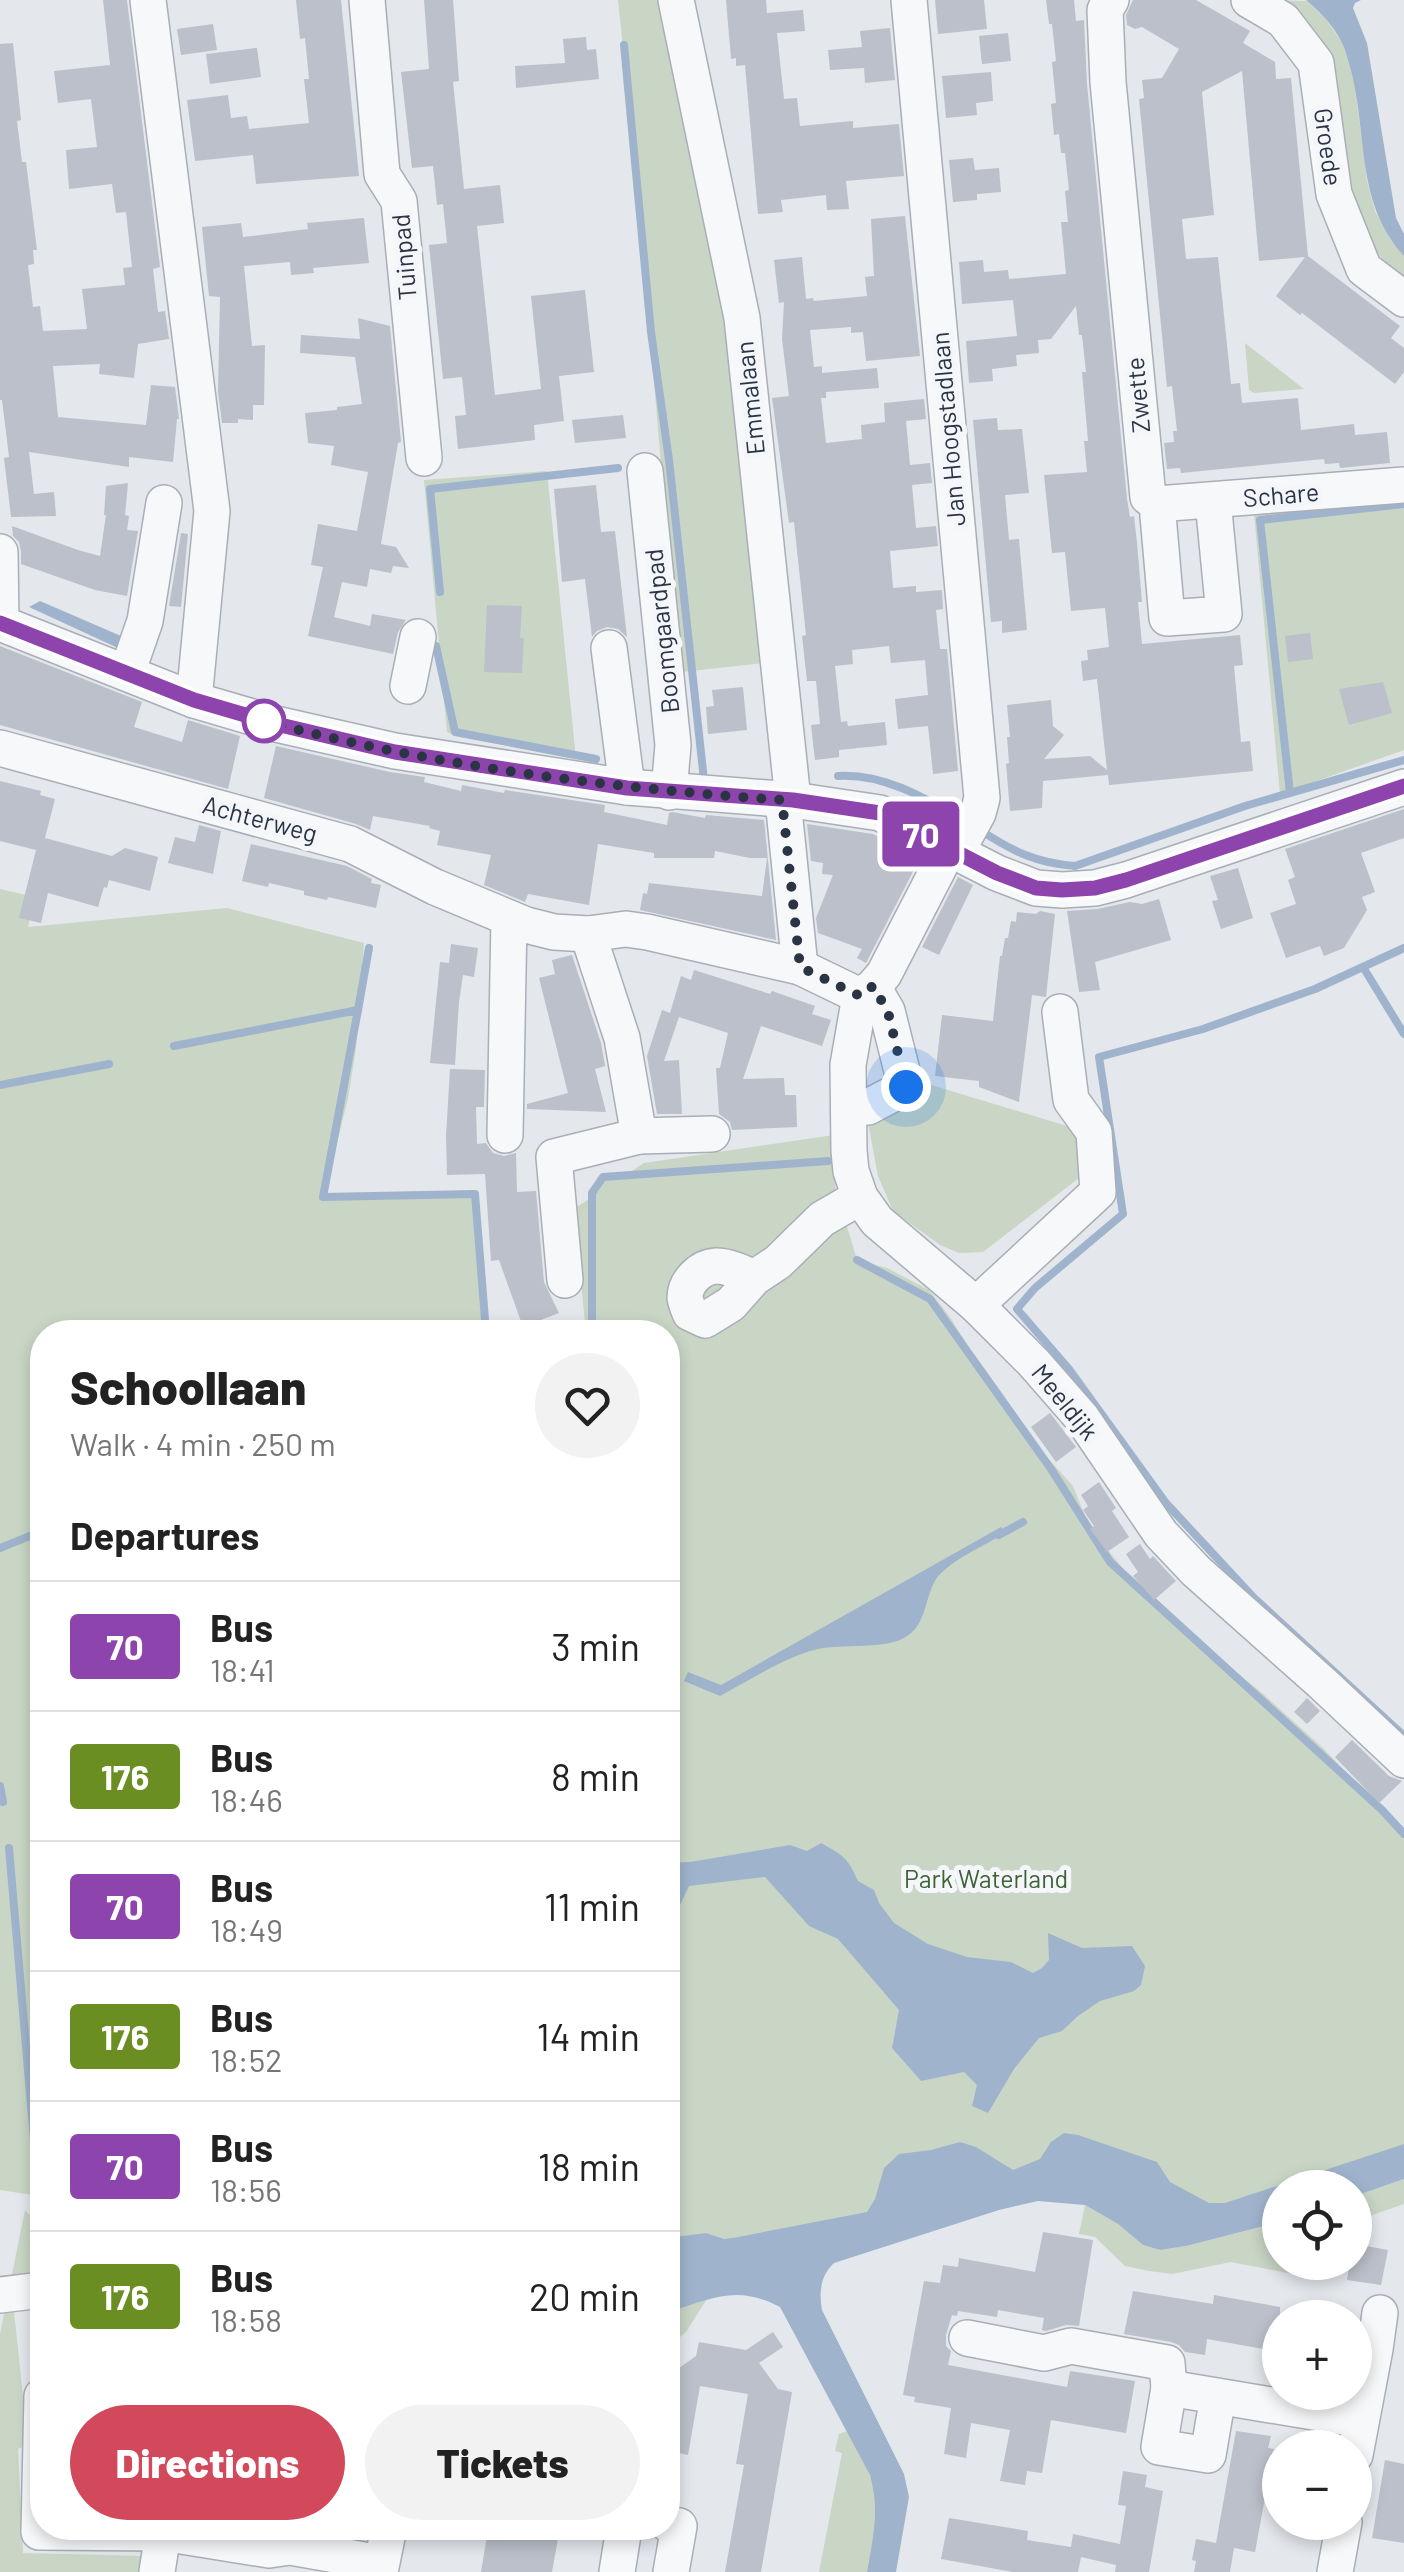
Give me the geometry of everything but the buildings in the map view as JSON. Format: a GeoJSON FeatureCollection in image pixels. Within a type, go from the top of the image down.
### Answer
{"type":"FeatureCollection","features":[{"type":"Feature","properties":{"kind":"street"},"geometry":{"type":"LineString","coordinates":[[148,0],[212,511],[194,700]]}},
{"type":"Feature","properties":{"kind":"street","name":"Tuinpad"},"geometry":{"type":"LineString","coordinates":[[367,0],[382,174],[399,201],[424,458]]}},
{"type":"Feature","properties":{"kind":"street","name":"Emmalaan"},"geometry":{"type":"LineString","coordinates":[[676,0],[742,318],[800,967]]}},
{"type":"Feature","properties":{"kind":"street","name":"Jan Hoogstadlaan"},"geometry":{"type":"LineString","coordinates":[[909,0],[982,798],[962,836]]}},
{"type":"Feature","properties":{"kind":"street","name":"Zwette"},"geometry":{"type":"LineString","coordinates":[[1111,0],[1106,10],[1108,82],[1148,497],[1157,504],[1167,618],[1224,614],[1213,501]]}},
{"type":"Feature","properties":{"kind":"street","name":"Groede"},"geometry":{"type":"LineString","coordinates":[[1249,0],[1283,20],[1316,63],[1334,194],[1364,269],[1404,299]]}},
{"type":"Feature","properties":{"kind":"street","name":"Boomgaardpad"},"geometry":{"type":"LineString","coordinates":[[646,471],[674,745],[669,792]]}},
{"type":"Feature","properties":{"kind":"street","name":"Schare"},"geometry":{"type":"LineString","coordinates":[[1157,504],[1404,485]]}},
{"type":"Feature","properties":{"kind":"street"},"geometry":{"type":"LineString","coordinates":[[127,673],[145,621],[164,503]]}},
{"type":"Feature","properties":{"kind":"street"},"geometry":{"type":"LineString","coordinates":[[0,552],[0,623],[194,700],[395,752],[627,788],[788,800],[880,813],[962,836],[997,873],[1036,888],[1095,888],[1126,880],[1404,786]]}},
{"type":"Feature","properties":{"kind":"street"},"geometry":{"type":"LineString","coordinates":[[408,686],[418,637]]}},
{"type":"Feature","properties":{"kind":"street"},"geometry":{"type":"LineString","coordinates":[[609,648],[627,788]]}},
{"type":"Feature","properties":{"kind":"street","name":"Achterweg"},"geometry":{"type":"LineString","coordinates":[[0,748],[350,844],[509,918],[554,932],[647,932],[800,967],[867,991]]}},
{"type":"Feature","properties":{"kind":"street"},"geometry":{"type":"LineString","coordinates":[[754,1278],[778,1262],[822,1220],[860,1197],[851,1171],[848,1065],[867,991],[884,974],[962,836]]}},
{"type":"Feature","properties":{"kind":"street"},"geometry":{"type":"LineString","coordinates":[[505,1135],[509,918]]}},
{"type":"Feature","properties":{"kind":"street"},"geometry":{"type":"LineString","coordinates":[[588,934],[622,1038],[638,1136]]}},
{"type":"Feature","properties":{"kind":"street"},"geometry":{"type":"LineString","coordinates":[[849,1108],[868,1106],[906,1087],[888,1012],[867,991]]}},
{"type":"Feature","properties":{"kind":"street"},"geometry":{"type":"LineString","coordinates":[[976,1305],[1098,1192],[1094,1132],[1071,1100],[1060,1012]]}},
{"type":"Feature","properties":{"kind":"street"},"geometry":{"type":"LineString","coordinates":[[565,1280],[554,1157],[638,1136],[712,1134]]}},
{"type":"Feature","properties":{"kind":"street","name":"Meeldijk"},"geometry":{"type":"LineString","coordinates":[[860,1197],[877,1220],[976,1305],[1034,1364],[1082,1418],[1161,1534],[1196,1571],[1404,1760]]}},
{"type":"Feature","properties":{"kind":"street"},"geometry":{"type":"LineString","coordinates":[[0,2295],[30,2291]]}},
{"type":"Feature","properties":{"kind":"street"},"geometry":{"type":"LineString","coordinates":[[1359,2430],[1390,2352],[1380,2313]]}},
{"type":"Feature","properties":{"kind":"street"},"geometry":{"type":"LineString","coordinates":[[967,2338],[1044,2353],[1071,2346],[1166,2362],[1169,2388],[1159,2447],[1208,2455],[1218,2396]]}},
{"type":"Feature","properties":{"kind":"street"},"geometry":{"type":"LineString","coordinates":[[1169,2388],[1361,2420]]}},
{"type":"Feature","properties":{"kind":"street"},"geometry":{"type":"LineString","coordinates":[[158,2572],[162,2540]]}},
{"type":"Feature","properties":{"kind":"street"},"geometry":{"type":"LineString","coordinates":[[207,2540],[269,2550],[290,2547],[381,2568],[387,2540]]}},
{"type":"Feature","properties":{"kind":"street"},"geometry":{"type":"LineString","coordinates":[[617,2572],[622,2540]]}},
{"type":"Feature","properties":{"kind":"street"},"geometry":{"type":"LineString","coordinates":[[672,2572],[677,2540]]}},
{"type":"Feature","properties":{"kind":"street"},"geometry":{"type":"LineString","coordinates":[[1335,2572],[1341,2540]]}},
{"type":"Feature","properties":{"kind":"green space"},"geometry":{"type":"Polygon","coordinates":[[[618,0],[662,0],[733,372],[747,491],[754,612],[764,663],[682,672],[618,0]]]}},
{"type":"Feature","properties":{"kind":"green space"},"geometry":{"type":"Polygon","coordinates":[[[1266,0],[1307,1],[1344,45],[1355,87],[1367,181],[1375,211],[1404,256],[1404,283],[1369,244],[1342,155],[1266,0]]]}},
{"type":"Feature","properties":{"kind":"green space"},"geometry":{"type":"Polygon","coordinates":[[[1245,343],[1304,389],[1254,393],[1249,390],[1245,343]]]}},
{"type":"Feature","properties":{"kind":"green space"},"geometry":{"type":"Polygon","coordinates":[[[547,471],[576,759],[447,732],[424,480],[547,471]]]}},
{"type":"Feature","properties":{"kind":"green space"},"geometry":{"type":"Polygon","coordinates":[[[1404,498],[1404,750],[1280,794],[1254,514],[1404,498]]]}},
{"type":"Feature","properties":{"kind":"green space"},"geometry":{"type":"Polygon","coordinates":[[[0,889],[34,897],[28,927],[227,908],[364,943],[356,1049],[324,1197],[473,1192],[477,1203],[482,1320],[30,1320],[30,2195],[0,2190],[0,889]]]}},
{"type":"Feature","properties":{"kind":"green space"},"geometry":{"type":"Polygon","coordinates":[[[919,1083],[1087,1132],[1092,1168],[983,1252],[959,1253],[940,1245],[893,1211],[878,1176],[867,1117],[919,1083]]]}},
{"type":"Feature","properties":{"kind":"green space","name":"Park Waterland"},"geometry":{"type":"Polygon","coordinates":[[[834,1135],[841,1176],[835,1186],[857,1260],[887,1268],[929,1290],[1015,1422],[1073,1486],[1085,1516],[1134,1582],[1323,1748],[1404,1833],[1404,2159],[1357,2170],[1262,2170],[1262,2196],[1201,2223],[1108,2186],[918,2204],[680,2281],[680,1320],[585,1320],[574,1209],[592,1197],[603,1177],[626,1175],[644,1163],[834,1135]]]}},
{"type":"Feature","properties":{"kind":"green space"},"geometry":{"type":"Polygon","coordinates":[[[1404,2179],[1404,2204],[1372,2215],[1372,2190],[1404,2179]]]}},
{"type":"Feature","properties":{"kind":"green space"},"geometry":{"type":"Polygon","coordinates":[[[1085,2205],[1118,2224],[1143,2245],[1160,2250],[1262,2227],[1262,2268],[1231,2262],[1172,2274],[1149,2271],[1125,2266],[1095,2237],[1079,2234],[1085,2205]]]}},
{"type":"Feature","properties":{"kind":"green space"},"geometry":{"type":"Polygon","coordinates":[[[25,2210],[30,2215],[30,2277],[11,2283],[28,2444],[18,2449],[23,2553],[145,2556],[142,2572],[0,2572],[0,2334],[25,2210]]]}},
{"type":"Feature","properties":{"kind":"green space"},"geometry":{"type":"Polygon","coordinates":[[[707,2299],[680,2337],[680,2308],[707,2299]]]}},
{"type":"Feature","properties":{"kind":"green space"},"geometry":{"type":"Polygon","coordinates":[[[847,2431],[875,2490],[875,2527],[867,2572],[819,2572],[842,2453],[835,2451],[839,2434],[847,2431]]]}},
{"type":"Feature","properties":{"kind":"water"},"geometry":{"type":"Polygon","coordinates":[[[1306,0],[1361,0],[1353,8],[1367,43],[1396,218],[1404,234],[1404,256],[1388,235],[1370,191],[1356,95],[1344,48],[1330,24],[1306,0]]]}},
{"type":"Feature","properties":{"kind":"water"},"geometry":{"type":"Polygon","coordinates":[[[40,601],[128,639],[120,649],[29,607],[40,601]]]}},
{"type":"Feature","properties":{"kind":"water"},"geometry":{"type":"Polygon","coordinates":[[[1001,1527],[1005,1533],[940,1574],[917,1626],[902,1639],[806,1652],[720,1696],[684,1681],[688,1672],[721,1685],[1001,1527]]]}},
{"type":"Feature","properties":{"kind":"water"},"geometry":{"type":"Polygon","coordinates":[[[821,1843],[835,1851],[858,1881],[874,1890],[894,1923],[928,1944],[967,1957],[1011,1962],[1033,1973],[1049,1960],[1048,1933],[1082,1948],[1132,1946],[1145,1966],[1141,1985],[1134,1991],[1100,2001],[1062,2031],[1039,2038],[1014,2069],[988,2113],[972,2106],[977,2085],[964,2072],[921,2081],[892,2048],[899,2010],[838,1939],[809,1926],[765,1877],[689,1886],[680,1905],[680,1862],[790,1845],[807,1851],[821,1843]]]}},
{"type":"Feature","properties":{"kind":"water"},"geometry":{"type":"Polygon","coordinates":[[[1064,2133],[1078,2135],[1157,2162],[1170,2182],[1209,2203],[1225,2203],[1262,2191],[1262,2227],[1160,2250],[1143,2245],[1118,2224],[1085,2205],[1038,2201],[834,2263],[822,2285],[822,2310],[904,2474],[909,2497],[896,2572],[867,2572],[875,2512],[870,2475],[780,2307],[737,2295],[680,2308],[680,2236],[706,2233],[733,2238],[867,2212],[884,2168],[899,2154],[960,2142],[976,2147],[1013,2170],[1040,2159],[1051,2142],[1064,2133]]]}},
{"type":"Feature","properties":{"kind":"water"},"geometry":{"type":"Polygon","coordinates":[[[1404,2144],[1404,2179],[1372,2190],[1372,2170],[1325,2170],[1404,2144]]]}},
{"type":"Feature","properties":{"kind":"waterway"},"geometry":{"type":"LineString","coordinates":[[624,45],[651,332],[704,780]]}},
{"type":"Feature","properties":{"kind":"waterway"},"geometry":{"type":"LineString","coordinates":[[440,592],[430,489],[618,468]]}},
{"type":"Feature","properties":{"kind":"waterway"},"geometry":{"type":"LineString","coordinates":[[1290,793],[1260,520],[1404,504]]}},
{"type":"Feature","properties":{"kind":"waterway"},"geometry":{"type":"LineString","coordinates":[[436,646],[455,732],[596,759]]}},
{"type":"Feature","properties":{"kind":"waterway"},"geometry":{"type":"LineString","coordinates":[[980,830],[1025,855],[1075,866],[1245,806],[1404,760]]}},
{"type":"Feature","properties":{"kind":"waterway"},"geometry":{"type":"LineString","coordinates":[[838,776],[887,783],[963,820]]}},
{"type":"Feature","properties":{"kind":"waterway"},"geometry":{"type":"LineString","coordinates":[[358,1010],[369,948]]}},
{"type":"Feature","properties":{"kind":"waterway"},"geometry":{"type":"LineString","coordinates":[[1404,948],[1315,989],[1203,1029],[1099,1057],[1123,1214],[1035,1288],[1017,1309],[1069,1369],[1166,1503],[1254,1598],[1404,1736]]}},
{"type":"Feature","properties":{"kind":"waterway"},"geometry":{"type":"LineString","coordinates":[[1363,967],[1404,1034]]}},
{"type":"Feature","properties":{"kind":"waterway"},"geometry":{"type":"LineString","coordinates":[[174,1046],[358,1010],[323,1197],[475,1194],[485,1320]]}},
{"type":"Feature","properties":{"kind":"waterway"},"geometry":{"type":"LineString","coordinates":[[0,1085],[109,1064]]}},
{"type":"Feature","properties":{"kind":"waterway"},"geometry":{"type":"LineString","coordinates":[[592,1320],[592,1193],[603,1177],[828,1161]]}},
{"type":"Feature","properties":{"kind":"waterway"},"geometry":{"type":"LineString","coordinates":[[857,1260],[930,1299],[1051,1469],[1110,1562],[1404,1834]]}},
{"type":"Feature","properties":{"kind":"waterway"},"geometry":{"type":"LineString","coordinates":[[999,1535],[1023,1522]]}},
{"type":"Feature","properties":{"kind":"waterway"},"geometry":{"type":"LineString","coordinates":[[0,1548],[30,1536]]}},
{"type":"Feature","properties":{"kind":"waterway"},"geometry":{"type":"LineString","coordinates":[[0,1786],[3,1802]]}},
{"type":"Feature","properties":{"kind":"waterway"},"geometry":{"type":"LineString","coordinates":[[9,1848],[30,2093]]}},
{"type":"Feature","properties":{"kind":"bus line","name":"70"},"geometry":{"type":"LineString","coordinates":[[0,623],[194,700],[395,752],[627,788],[793,800],[880,813],[997,873],[1036,888],[1095,888],[1126,880],[1404,786]]}},
{"type":"Feature","properties":{"kind":"route"},"geometry":{"type":"LineString","coordinates":[[264,721],[395,752],[627,788],[782,800],[800,967],[860,996],[873,986],[888,1012],[906,1087]]}}]}
